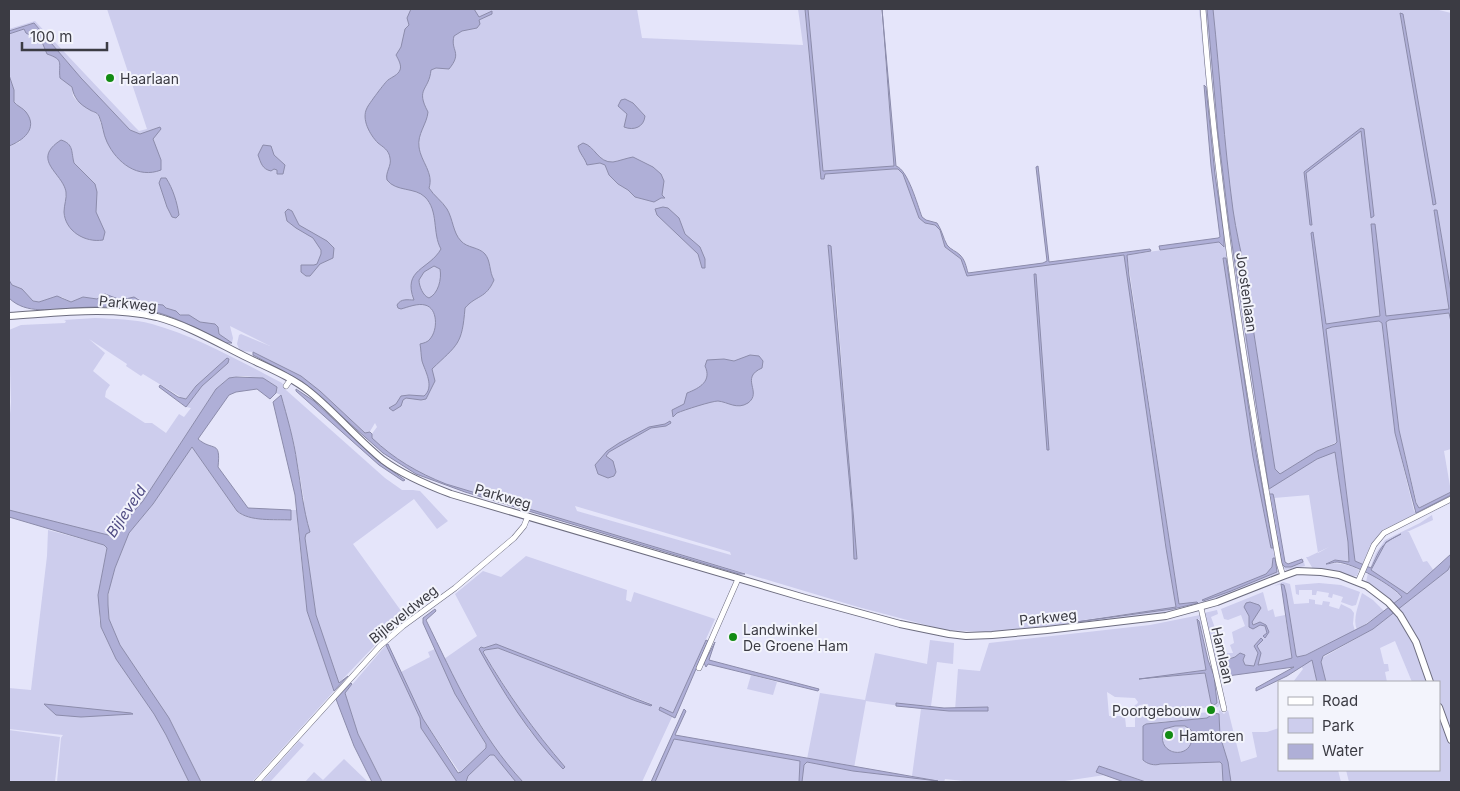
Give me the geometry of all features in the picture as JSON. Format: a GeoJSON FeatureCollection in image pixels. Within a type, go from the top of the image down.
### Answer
{"type":"FeatureCollection","features":[{"type":"Feature","properties":{"kind":"street","name":"Joostenlaan"},"geometry":{"type":"LineString","coordinates":[[1203,9],[1224,210],[1260,458],[1283,576]]}},
{"type":"Feature","properties":{"kind":"street","name":"Parkweg"},"geometry":{"type":"LineString","coordinates":[[9,316],[104,311],[140,314],[183,326],[291,379],[310,392],[383,460],[404,473],[450,494],[738,579],[900,624],[949,634],[966,636],[992,635],[1166,616],[1200,608],[1298,572],[1321,572],[1339,575],[1358,582],[1388,602],[1400,614],[1416,642],[1430,681]]}},
{"type":"Feature","properties":{"kind":"street"},"geometry":{"type":"LineString","coordinates":[[286,386],[291,379]]}},
{"type":"Feature","properties":{"kind":"street"},"geometry":{"type":"LineString","coordinates":[[1358,582],[1374,545],[1384,533],[1451,500]]}},
{"type":"Feature","properties":{"kind":"street","name":"Bijleveldweg"},"geometry":{"type":"LineString","coordinates":[[257,782],[380,646],[403,626],[455,588],[514,538],[524,526],[528,516]]}},
{"type":"Feature","properties":{"kind":"street"},"geometry":{"type":"LineString","coordinates":[[699,668],[738,579]]}},
{"type":"Feature","properties":{"kind":"street","name":"Hamlaan"},"geometry":{"type":"LineString","coordinates":[[1200,608],[1224,709]]}},
{"type":"Feature","properties":{"kind":"street"},"geometry":{"type":"LineString","coordinates":[[1440,710],[1451,740]]}},
{"type":"Feature","properties":{"kind":"green space"},"geometry":{"type":"Polygon","coordinates":[[[107,9],[637,9],[642,38],[803,45],[798,9],[805,9],[821,179],[824,179],[824,174],[898,169],[903,174],[919,218],[925,223],[935,225],[940,230],[945,247],[961,259],[967,276],[1124,255],[1176,607],[1076,621],[1176,609],[1197,604],[1197,602],[1179,605],[1127,255],[1219,242],[1223,247],[1224,244],[1215,175],[1199,9],[1207,9],[1218,133],[1229,224],[1269,489],[1317,459],[1335,451],[1348,542],[1349,562],[1335,560],[1326,564],[1339,563],[1351,566],[1359,570],[1357,576],[1313,569],[1306,557],[1318,552],[1309,495],[1274,498],[1273,494],[1284,566],[1303,560],[1303,558],[1305,566],[1286,570],[1283,568],[1273,577],[1203,604],[1203,602],[1198,603],[1196,606],[1165,613],[987,632],[945,630],[858,607],[446,484],[407,465],[380,446],[371,435],[377,427],[375,423],[369,433],[365,433],[301,376],[253,352],[240,351],[237,344],[241,334],[270,346],[230,326],[233,338],[232,343],[219,334],[218,327],[215,324],[190,319],[163,306],[147,303],[138,298],[121,300],[102,294],[97,299],[83,297],[71,302],[62,297],[39,302],[33,301],[22,289],[11,285],[9,280],[9,146],[20,142],[23,109],[16,104],[13,98],[14,90],[9,75],[9,34],[24,29],[42,42],[47,54],[57,57],[61,64],[61,75],[72,87],[73,96],[98,115],[107,142],[117,157],[157,171],[160,170],[161,165],[153,139],[157,128],[140,134],[130,130],[81,78],[34,23],[9,31],[9,29],[35,21],[139,131],[147,129],[107,9]],[[828,245],[857,559],[836,292],[828,245]],[[1223,258],[1253,457],[1271,548],[1273,548],[1253,437],[1226,258],[1223,258]],[[1034,274],[1047,449],[1036,274],[1034,274]],[[575,506],[577,511],[731,555],[730,552],[575,506]]]}},
{"type":"Feature","properties":{"kind":"green space"},"geometry":{"type":"Polygon","coordinates":[[[808,9],[881,9],[894,166],[823,171],[808,9]]]}},
{"type":"Feature","properties":{"kind":"green space"},"geometry":{"type":"Polygon","coordinates":[[[1213,9],[1435,9],[1451,13],[1451,292],[1437,210],[1434,211],[1449,309],[1388,317],[1381,315],[1326,324],[1313,233],[1337,442],[1317,451],[1280,474],[1275,469],[1251,303],[1233,210],[1213,9]],[[1400,14],[1434,205],[1436,204],[1403,14],[1400,14]]]}},
{"type":"Feature","properties":{"kind":"green space"},"geometry":{"type":"Polygon","coordinates":[[[1449,313],[1451,322],[1451,449],[1444,451],[1451,492],[1418,508],[1399,430],[1386,322],[1389,320],[1449,313]]]}},
{"type":"Feature","properties":{"kind":"green space"},"geometry":{"type":"Polygon","coordinates":[[[95,318],[145,322],[185,335],[218,350],[282,383],[286,390],[385,478],[402,490],[420,491],[448,521],[437,529],[414,499],[353,544],[407,620],[378,642],[339,683],[316,615],[305,538],[306,533],[310,531],[304,509],[294,443],[281,395],[276,393],[277,387],[253,377],[233,377],[216,389],[143,501],[112,537],[9,510],[9,427],[11,402],[9,330],[21,325],[65,323],[66,321],[64,320],[95,318]],[[89,339],[105,353],[93,371],[110,385],[105,397],[145,423],[152,423],[166,433],[179,414],[184,417],[191,408],[186,407],[202,386],[228,363],[227,358],[184,399],[143,374],[141,376],[126,366],[127,364],[89,339]]]}},
{"type":"Feature","properties":{"kind":"green space"},"geometry":{"type":"Polygon","coordinates":[[[1379,321],[1382,323],[1395,433],[1414,511],[1416,513],[1451,495],[1451,497],[1383,530],[1370,547],[1362,565],[1355,561],[1326,329],[1379,321]]]}},
{"type":"Feature","properties":{"kind":"green space"},"geometry":{"type":"Polygon","coordinates":[[[192,447],[237,511],[242,515],[262,519],[291,520],[291,510],[297,510],[307,611],[334,691],[252,782],[201,782],[169,718],[120,645],[109,619],[110,581],[129,533],[153,504],[192,447]]]}},
{"type":"Feature","properties":{"kind":"green space"},"geometry":{"type":"Polygon","coordinates":[[[1432,515],[1433,520],[1407,532],[1409,532],[1423,562],[1427,561],[1434,571],[1407,594],[1371,570],[1385,542],[1370,568],[1376,553],[1385,540],[1432,515]]]}},
{"type":"Feature","properties":{"kind":"green space"},"geometry":{"type":"Polygon","coordinates":[[[48,530],[104,545],[107,548],[100,584],[99,618],[101,627],[116,659],[154,714],[166,735],[189,782],[57,782],[61,738],[63,735],[9,729],[9,688],[31,690],[47,556],[48,530]]]}},
{"type":"Feature","properties":{"kind":"green space"},"geometry":{"type":"Polygon","coordinates":[[[526,556],[627,590],[626,600],[631,602],[634,592],[715,619],[673,713],[660,707],[659,710],[672,717],[642,782],[523,782],[497,752],[460,691],[444,659],[477,636],[455,594],[483,571],[501,577],[526,556]],[[496,645],[480,647],[529,730],[565,767],[521,711],[483,651],[498,648],[636,701],[652,704],[496,645]]]}},
{"type":"Feature","properties":{"kind":"green space"},"geometry":{"type":"Polygon","coordinates":[[[1451,564],[1451,781],[1349,782],[1346,771],[1440,771],[1440,681],[1412,681],[1395,641],[1380,648],[1384,664],[1388,664],[1389,671],[1385,672],[1387,681],[1326,681],[1321,662],[1322,658],[1373,629],[1448,570],[1451,564]]]}},
{"type":"Feature","properties":{"kind":"green space"},"geometry":{"type":"Polygon","coordinates":[[[1368,573],[1402,597],[1395,603],[1390,601],[1366,582],[1368,573]]]}},
{"type":"Feature","properties":{"kind":"green space"},"geometry":{"type":"Polygon","coordinates":[[[1283,582],[1290,584],[1294,604],[1309,603],[1309,599],[1315,600],[1315,604],[1322,605],[1323,601],[1330,602],[1329,606],[1339,609],[1341,604],[1351,609],[1354,613],[1353,624],[1355,631],[1301,657],[1296,657],[1284,585],[1274,586],[1283,582]]]}},
{"type":"Feature","properties":{"kind":"green space"},"geometry":{"type":"Polygon","coordinates":[[[1319,583],[1341,585],[1360,592],[1356,605],[1352,606],[1341,602],[1343,597],[1333,594],[1332,598],[1328,597],[1329,593],[1317,591],[1316,595],[1312,595],[1312,590],[1299,590],[1299,595],[1296,594],[1295,585],[1319,583]]]}},
{"type":"Feature","properties":{"kind":"green space"},"geometry":{"type":"Polygon","coordinates":[[[1263,592],[1268,611],[1273,609],[1275,617],[1285,615],[1292,658],[1258,665],[1259,649],[1257,646],[1260,642],[1259,640],[1255,646],[1258,653],[1254,666],[1245,665],[1243,660],[1245,655],[1230,658],[1219,674],[1225,705],[1204,613],[1217,610],[1218,614],[1211,617],[1224,653],[1233,653],[1230,645],[1234,643],[1232,632],[1245,626],[1241,615],[1228,620],[1224,619],[1221,609],[1263,592]]]}},
{"type":"Feature","properties":{"kind":"green space"},"geometry":{"type":"Polygon","coordinates":[[[1362,593],[1373,600],[1384,611],[1357,630],[1355,621],[1362,593]]]}},
{"type":"Feature","properties":{"kind":"green space"},"geometry":{"type":"Polygon","coordinates":[[[1200,615],[1221,703],[1218,707],[1149,709],[1148,704],[1139,705],[1133,711],[1138,702],[1135,698],[1115,697],[1107,692],[1109,716],[1125,717],[1126,727],[1135,727],[1135,717],[1213,712],[1207,718],[1158,722],[1143,726],[1143,730],[1151,764],[1220,762],[1224,749],[1220,736],[1219,710],[1224,714],[1228,710],[1241,762],[1257,757],[1252,732],[1267,732],[1278,728],[1278,771],[1338,771],[1341,782],[1146,782],[1136,778],[1096,772],[1105,775],[1058,782],[973,782],[945,779],[944,782],[802,782],[804,765],[807,762],[853,771],[938,781],[912,776],[921,709],[866,701],[854,768],[807,759],[820,693],[865,700],[875,653],[927,664],[930,640],[954,643],[953,664],[937,662],[931,706],[922,705],[921,708],[955,710],[958,669],[980,671],[989,643],[1150,625],[1200,615]],[[1199,619],[1197,620],[1206,670],[1139,680],[1205,673],[1211,703],[1216,704],[1214,676],[1199,619]]]}},
{"type":"Feature","properties":{"kind":"green space"},"geometry":{"type":"Polygon","coordinates":[[[386,645],[420,718],[421,728],[457,782],[382,782],[358,734],[345,693],[386,645]]]}},
{"type":"Feature","properties":{"kind":"green space"},"geometry":{"type":"Polygon","coordinates":[[[435,649],[455,694],[486,745],[486,748],[460,773],[423,719],[401,672],[430,657],[428,652],[435,649]]]}},
{"type":"Feature","properties":{"kind":"green space"},"geometry":{"type":"Polygon","coordinates":[[[1312,660],[1317,681],[1294,681],[1303,669],[1301,666],[1312,660]]]}},
{"type":"Feature","properties":{"kind":"green space"},"geometry":{"type":"Polygon","coordinates":[[[751,675],[777,682],[773,695],[747,689],[751,675]]]}},
{"type":"Feature","properties":{"kind":"green space"},"geometry":{"type":"Polygon","coordinates":[[[1175,726],[1188,728],[1192,736],[1191,744],[1181,752],[1168,750],[1162,738],[1164,729],[1175,726]]]}},
{"type":"Feature","properties":{"kind":"green space"},"geometry":{"type":"Polygon","coordinates":[[[9,730],[60,737],[55,782],[9,782],[9,730]]]}},
{"type":"Feature","properties":{"kind":"green space"},"geometry":{"type":"Polygon","coordinates":[[[674,739],[800,761],[799,782],[655,782],[674,739]]]}},
{"type":"Feature","properties":{"kind":"green space"},"geometry":{"type":"Polygon","coordinates":[[[299,741],[304,745],[270,782],[262,782],[299,741]]]}},
{"type":"Feature","properties":{"kind":"green space"},"geometry":{"type":"Polygon","coordinates":[[[490,755],[494,755],[516,782],[466,782],[468,776],[490,755]]]}},
{"type":"Feature","properties":{"kind":"green space"},"geometry":{"type":"Polygon","coordinates":[[[344,759],[368,782],[305,782],[314,772],[323,780],[344,759]]]}},
{"type":"Feature","properties":{"kind":"water"},"geometry":{"type":"Polygon","coordinates":[[[411,9],[474,9],[479,17],[492,11],[492,14],[479,20],[480,24],[477,28],[462,31],[454,36],[453,41],[456,55],[449,69],[436,68],[431,70],[423,94],[424,104],[428,112],[421,133],[419,147],[429,172],[429,188],[447,209],[456,234],[461,241],[485,254],[494,280],[488,291],[465,308],[460,337],[453,348],[432,369],[435,381],[426,399],[406,398],[401,406],[393,411],[389,408],[396,404],[401,396],[424,396],[429,388],[420,344],[428,341],[433,335],[434,315],[432,310],[425,305],[401,309],[397,305],[403,300],[414,300],[411,282],[414,276],[441,249],[438,243],[434,215],[429,203],[421,194],[395,186],[387,180],[390,164],[389,155],[386,149],[372,136],[367,127],[365,117],[368,106],[377,93],[400,70],[400,64],[396,55],[401,47],[405,29],[409,25],[407,18],[411,9]],[[434,266],[424,272],[419,280],[422,291],[429,298],[439,286],[440,269],[434,266]]]}},
{"type":"Feature","properties":{"kind":"water"},"geometry":{"type":"Polygon","coordinates":[[[805,9],[808,9],[823,171],[894,166],[882,9],[896,166],[900,169],[908,180],[922,217],[937,223],[947,245],[963,259],[968,273],[1047,261],[1036,167],[1038,166],[1049,262],[1150,249],[1151,251],[1127,255],[1129,276],[1179,604],[1198,603],[1173,609],[1076,622],[1176,607],[1124,255],[967,276],[961,259],[945,247],[940,230],[935,225],[925,223],[919,218],[903,174],[898,169],[825,174],[824,179],[821,179],[805,9]]]}},
{"type":"Feature","properties":{"kind":"water"},"geometry":{"type":"Polygon","coordinates":[[[1207,9],[1213,9],[1233,210],[1251,303],[1275,469],[1280,474],[1317,451],[1337,442],[1311,233],[1313,232],[1326,324],[1380,316],[1371,224],[1375,224],[1386,316],[1449,309],[1434,210],[1437,210],[1451,292],[1451,322],[1449,313],[1389,320],[1386,322],[1399,430],[1416,503],[1419,508],[1451,492],[1451,495],[1416,513],[1395,433],[1382,323],[1379,321],[1326,329],[1355,561],[1371,568],[1379,551],[1385,544],[1371,570],[1407,594],[1451,554],[1451,564],[1448,570],[1373,629],[1323,656],[1321,662],[1326,681],[1317,681],[1312,660],[1287,676],[1256,691],[1256,688],[1294,667],[1220,677],[1220,673],[1224,668],[1226,660],[1240,653],[1245,655],[1243,660],[1245,665],[1254,666],[1258,653],[1254,646],[1261,638],[1263,640],[1257,646],[1261,653],[1258,665],[1292,658],[1281,584],[1284,585],[1286,593],[1297,657],[1306,655],[1367,624],[1402,597],[1382,581],[1353,566],[1337,562],[1326,564],[1335,560],[1349,562],[1348,542],[1335,452],[1317,459],[1269,489],[1229,224],[1218,133],[1207,9]]]}},
{"type":"Feature","properties":{"kind":"water"},"geometry":{"type":"Polygon","coordinates":[[[1400,13],[1403,14],[1436,204],[1433,205],[1432,198],[1400,13]]]}},
{"type":"Feature","properties":{"kind":"water"},"geometry":{"type":"Polygon","coordinates":[[[34,23],[81,78],[130,130],[140,134],[160,127],[161,129],[153,139],[161,160],[161,170],[152,172],[136,171],[122,162],[111,150],[98,115],[80,103],[72,87],[60,78],[60,63],[58,60],[47,54],[42,42],[26,33],[24,29],[9,34],[9,31],[34,23]]]}},
{"type":"Feature","properties":{"kind":"water"},"geometry":{"type":"Polygon","coordinates":[[[9,75],[14,90],[14,102],[26,112],[31,124],[24,138],[9,146],[9,75]]]}},
{"type":"Feature","properties":{"kind":"water"},"geometry":{"type":"Polygon","coordinates":[[[1204,85],[1206,87],[1224,247],[1219,242],[1160,250],[1159,246],[1220,237],[1211,166],[1204,85]]]}},
{"type":"Feature","properties":{"kind":"water"},"geometry":{"type":"Polygon","coordinates":[[[625,99],[633,103],[645,116],[643,123],[638,127],[631,129],[624,127],[627,114],[618,106],[621,100],[625,99]]]}},
{"type":"Feature","properties":{"kind":"water"},"geometry":{"type":"Polygon","coordinates":[[[1361,128],[1364,129],[1374,216],[1371,218],[1361,131],[1306,173],[1312,225],[1310,225],[1304,172],[1361,128]]]}},
{"type":"Feature","properties":{"kind":"water"},"geometry":{"type":"Polygon","coordinates":[[[61,140],[70,146],[74,163],[95,184],[97,192],[96,212],[105,232],[103,240],[89,240],[77,234],[65,219],[66,192],[64,185],[48,160],[48,154],[52,147],[61,140]]]}},
{"type":"Feature","properties":{"kind":"water"},"geometry":{"type":"Polygon","coordinates":[[[583,143],[591,147],[600,157],[608,162],[633,157],[653,167],[661,174],[664,181],[662,195],[665,198],[654,202],[635,197],[609,175],[605,165],[600,163],[587,165],[578,146],[583,143]]]}},
{"type":"Feature","properties":{"kind":"water"},"geometry":{"type":"Polygon","coordinates":[[[263,145],[271,146],[274,155],[285,165],[283,174],[277,174],[277,170],[268,170],[262,165],[258,155],[263,145]]]}},
{"type":"Feature","properties":{"kind":"water"},"geometry":{"type":"Polygon","coordinates":[[[161,178],[166,178],[173,191],[179,215],[176,218],[172,217],[167,207],[159,183],[161,178]]]}},
{"type":"Feature","properties":{"kind":"water"},"geometry":{"type":"Polygon","coordinates":[[[668,208],[679,218],[685,234],[700,247],[705,259],[705,268],[702,268],[698,254],[657,215],[655,209],[668,208]]]}},
{"type":"Feature","properties":{"kind":"water"},"geometry":{"type":"Polygon","coordinates":[[[288,209],[292,211],[299,225],[327,241],[334,248],[333,258],[320,264],[310,276],[306,276],[301,272],[301,265],[317,264],[321,250],[313,238],[287,221],[285,212],[288,209]]]}},
{"type":"Feature","properties":{"kind":"water"},"geometry":{"type":"Polygon","coordinates":[[[828,245],[831,246],[857,559],[854,559],[852,510],[828,245]]]}},
{"type":"Feature","properties":{"kind":"water"},"geometry":{"type":"Polygon","coordinates":[[[1223,258],[1226,258],[1253,437],[1273,548],[1271,548],[1253,457],[1223,258]]]}},
{"type":"Feature","properties":{"kind":"water"},"geometry":{"type":"Polygon","coordinates":[[[1034,274],[1036,274],[1049,450],[1047,450],[1034,274]]]}},
{"type":"Feature","properties":{"kind":"water"},"geometry":{"type":"Polygon","coordinates":[[[9,280],[12,285],[22,289],[33,301],[39,302],[57,296],[71,302],[83,297],[97,299],[105,294],[121,300],[134,297],[144,303],[163,305],[180,315],[189,315],[200,322],[215,324],[218,327],[219,334],[232,343],[226,343],[174,318],[146,310],[85,307],[40,310],[23,307],[9,298],[9,280]]]}},
{"type":"Feature","properties":{"kind":"water"},"geometry":{"type":"Polygon","coordinates":[[[253,352],[301,376],[365,433],[370,432],[372,438],[389,452],[407,465],[436,480],[745,574],[739,574],[465,492],[416,474],[383,453],[303,382],[253,355],[253,352]]]}},
{"type":"Feature","properties":{"kind":"water"},"geometry":{"type":"Polygon","coordinates":[[[750,355],[759,356],[763,361],[762,368],[752,376],[753,394],[752,399],[748,403],[736,406],[715,401],[677,413],[673,417],[672,410],[684,404],[687,393],[696,389],[706,380],[707,371],[705,366],[707,360],[724,359],[734,361],[750,355]]]}},
{"type":"Feature","properties":{"kind":"water"},"geometry":{"type":"Polygon","coordinates":[[[227,358],[229,359],[228,363],[202,386],[186,407],[159,387],[160,385],[178,397],[186,399],[196,386],[227,358]]]}},
{"type":"Feature","properties":{"kind":"water"},"geometry":{"type":"Polygon","coordinates":[[[229,378],[263,378],[277,387],[276,393],[270,399],[257,389],[229,395],[198,439],[217,449],[218,467],[248,508],[291,510],[291,520],[270,520],[242,515],[237,511],[192,447],[153,504],[129,533],[115,568],[108,594],[109,619],[120,645],[169,718],[201,782],[189,782],[166,735],[154,714],[116,659],[101,627],[98,595],[107,548],[104,545],[9,517],[9,510],[112,536],[143,501],[216,389],[229,378]]]}},
{"type":"Feature","properties":{"kind":"water"},"geometry":{"type":"Polygon","coordinates":[[[296,389],[314,401],[378,461],[405,480],[403,481],[379,465],[296,389]]]}},
{"type":"Feature","properties":{"kind":"water"},"geometry":{"type":"Polygon","coordinates":[[[281,395],[294,446],[310,532],[306,534],[305,538],[316,615],[339,683],[348,676],[334,691],[307,611],[295,495],[273,402],[281,395]]]}},
{"type":"Feature","properties":{"kind":"water"},"geometry":{"type":"Polygon","coordinates":[[[670,421],[671,423],[666,426],[651,428],[609,452],[606,456],[613,461],[616,472],[614,476],[608,478],[598,474],[595,465],[607,451],[649,427],[665,424],[670,421]]]}},
{"type":"Feature","properties":{"kind":"water"},"geometry":{"type":"Polygon","coordinates":[[[1269,494],[1273,494],[1274,498],[1285,562],[1288,564],[1302,559],[1303,562],[1291,567],[1285,567],[1282,564],[1269,494]]]}},
{"type":"Feature","properties":{"kind":"water"},"geometry":{"type":"Polygon","coordinates":[[[1273,558],[1275,558],[1277,572],[1231,591],[1202,600],[1266,574],[1272,567],[1273,558]]]}},
{"type":"Feature","properties":{"kind":"water"},"geometry":{"type":"Polygon","coordinates":[[[1250,602],[1259,605],[1261,608],[1252,622],[1253,625],[1260,622],[1266,625],[1269,632],[1265,638],[1263,636],[1267,633],[1265,626],[1260,625],[1253,629],[1249,627],[1249,616],[1244,607],[1246,603],[1250,602]]]}},
{"type":"Feature","properties":{"kind":"water"},"geometry":{"type":"Polygon","coordinates":[[[435,609],[436,611],[426,620],[457,684],[493,745],[523,782],[516,782],[494,755],[490,755],[468,776],[466,782],[457,782],[421,728],[420,718],[386,645],[388,644],[423,719],[458,773],[486,748],[486,744],[455,694],[423,623],[423,618],[435,609]]]}},
{"type":"Feature","properties":{"kind":"water"},"geometry":{"type":"Polygon","coordinates":[[[1197,619],[1214,676],[1217,703],[1214,705],[1211,703],[1205,673],[1139,679],[1206,670],[1197,619]]]}},
{"type":"Feature","properties":{"kind":"water"},"geometry":{"type":"Polygon","coordinates":[[[706,640],[708,641],[675,718],[659,710],[660,707],[673,713],[706,640]]]}},
{"type":"Feature","properties":{"kind":"water"},"geometry":{"type":"Polygon","coordinates":[[[715,642],[709,660],[819,689],[818,691],[708,664],[706,667],[704,663],[715,642]]]}},
{"type":"Feature","properties":{"kind":"water"},"geometry":{"type":"Polygon","coordinates":[[[496,644],[652,705],[636,701],[498,648],[485,650],[483,652],[521,711],[565,767],[563,769],[539,742],[517,712],[479,649],[496,644]]]}},
{"type":"Feature","properties":{"kind":"water"},"geometry":{"type":"Polygon","coordinates":[[[351,683],[345,693],[358,734],[382,782],[372,782],[354,746],[336,699],[351,683]]]}},
{"type":"Feature","properties":{"kind":"water"},"geometry":{"type":"Polygon","coordinates":[[[896,703],[944,708],[988,707],[988,711],[949,711],[896,706],[896,703]]]}},
{"type":"Feature","properties":{"kind":"water"},"geometry":{"type":"Polygon","coordinates":[[[44,704],[133,714],[81,717],[56,715],[44,704]]]}},
{"type":"Feature","properties":{"kind":"water"},"geometry":{"type":"Polygon","coordinates":[[[684,709],[686,711],[675,735],[938,781],[853,771],[807,762],[804,765],[802,782],[799,782],[800,761],[674,739],[655,782],[651,782],[684,709]]]}},
{"type":"Feature","properties":{"kind":"water"},"geometry":{"type":"Polygon","coordinates":[[[1214,713],[1219,714],[1220,736],[1228,762],[1231,782],[1223,782],[1222,764],[1220,762],[1156,765],[1149,764],[1143,760],[1143,726],[1146,724],[1207,718],[1214,713]],[[1185,726],[1164,729],[1162,739],[1165,746],[1170,750],[1176,752],[1183,751],[1189,747],[1192,740],[1191,730],[1185,726]]]}},
{"type":"Feature","properties":{"kind":"water"},"geometry":{"type":"Polygon","coordinates":[[[1099,766],[1146,782],[1124,782],[1096,772],[1099,766]]]}},
{"type":"Feature","properties":{"kind":"place","name":"Haarlaan"},"geometry":{"type":"Point","coordinates":[110,78]}},
{"type":"Feature","properties":{"kind":"place","name":"Landwinkel De Groene Ham"},"geometry":{"type":"Point","coordinates":[733,637]}},
{"type":"Feature","properties":{"kind":"place","name":"Poortgebouw"},"geometry":{"type":"Point","coordinates":[1211,710]}},
{"type":"Feature","properties":{"kind":"place","name":"Hamtoren"},"geometry":{"type":"Point","coordinates":[1169,735]}},
{"type":"Feature","properties":{"kind":"water label","name":"Bijleveld"},"geometry":{"type":"Point","coordinates":[126,511]}}]}
